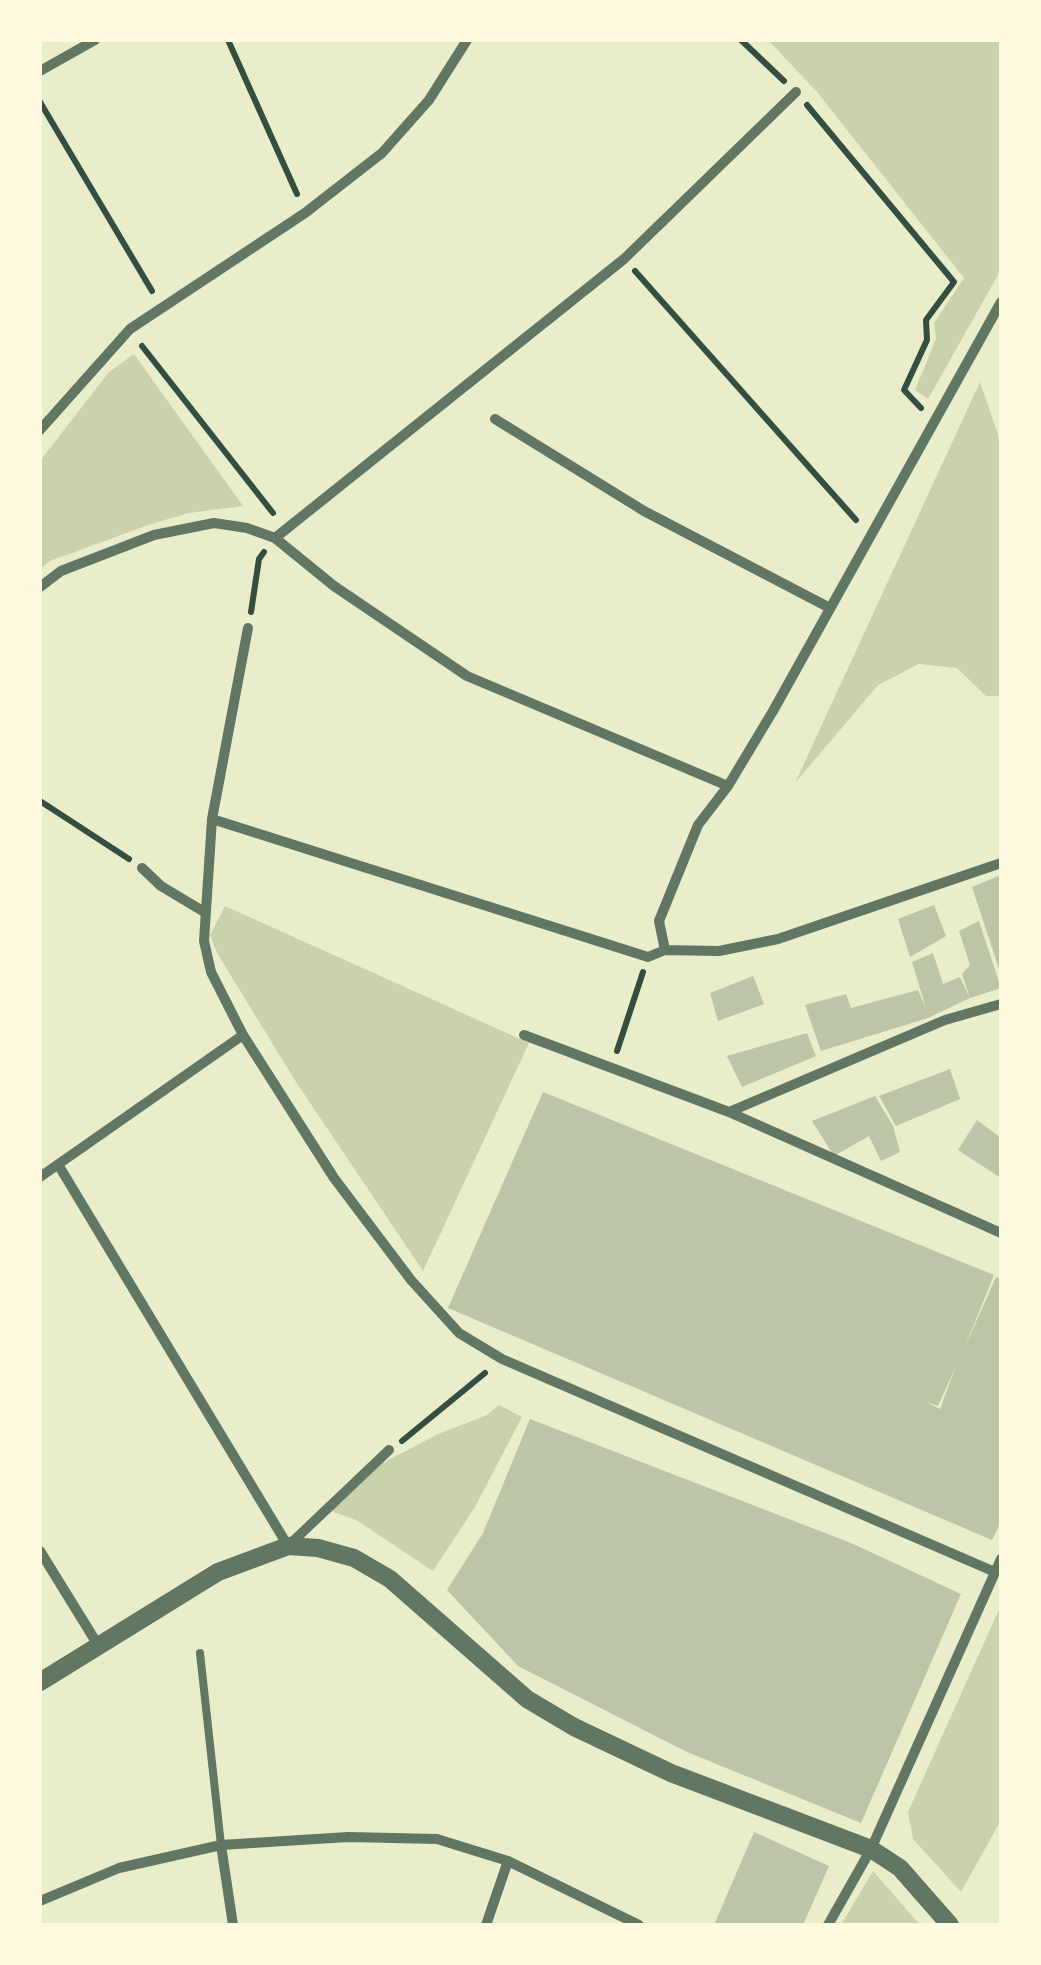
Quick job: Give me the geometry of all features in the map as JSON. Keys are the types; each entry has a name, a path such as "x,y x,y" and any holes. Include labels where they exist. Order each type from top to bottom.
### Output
{"street":[{"path":"40,70 96,40"},
{"path":"40,430 130,329 305,213 382,153 429,100 467,40"},
{"path":"275,538 624,259 796,92"},
{"path":"665,950 659,920 698,825 728,786 1001,302"},
{"path":"496,419 644,510 830,608"},
{"path":"40,586 61,571 110,550 173,531 214,523 275,538 350,598 468,676 728,786"},
{"path":"248,628 212,818 204,941 211,972 242,1035 334,1178 410,1280 459,1334 502,1359 995,1572"},
{"path":"212,818 648,957 665,950 719,951 778,938 1001,864"},
{"path":"142,868 161,886 206,913"},
{"path":"729,1112 945,1020 1001,1004"},
{"path":"40,1177 242,1035"},
{"path":"524,1035 729,1112 1001,1233"},
{"path":"59,1166 288,1546 354,1558 390,1579 528,1698 574,1727 671,1773 870,1849 900,1868 950,1925"},
{"path":"40,1682 218,1572 288,1546 389,1450"},
{"path":"40,1551 98,1645"},
{"path":"828,1925 870,1849 1001,1559"},
{"path":"40,1901 118,1868 222,1845 348,1836 437,1839 508,1861 639,1925"},
{"path":"222,1845 234,1925"},
{"path":"486,1925 508,1861"}],"lane":[{"path":"200,1653 222,1845"}],"path":[{"path":"228,40 305,213"},
{"path":"741,40 796,92 954,282 926,320 927,340 904,390 935,424"},
{"path":"40,102 161,305"},
{"path":"624,259 868,534"},
{"path":"130,329 286,529"},
{"path":"248,628 259,559 275,538"},
{"path":"40,801 142,868"},
{"path":"610,1070 648,957"},
{"path":"389,1450 431,1422 502,1359"}],"green space":[{"path":"768,40 1001,40 998,275 928,399 915,390 936,339 934,323 964,278 817,92"},
{"path":"134,354 243,506 189,513 151,524 50,561 40,569 40,461 109,372"},
{"path":"980,382 1001,443 1001,696 986,696 957,668 919,664 878,685 795,783"},
{"path":"225,906 529,1043 423,1271 296,1082 217,953 210,935"},
{"path":"499,1405 522,1417 475,1507 433,1571 358,1521 326,1509 360,1475 438,1434 487,1415"},
{"path":"1001,1605 1001,1820 961,1892 913,1839 908,1812"},
{"path":"873,1871 920,1925 841,1925"}],"building":[{"path":"1001,875 1001,972 1000,972 972,887"},
{"path":"934,905 946,936 910,957 898,919"},
{"path":"979,921 1001,988 970,998 962,974 970,965 959,931"},
{"path":"933,953 943,984 960,977 970,998 928,1018 821,1051 805,1005 846,994 851,1008 918,990 926,1008 912,962"},
{"path":"753,976 764,1004 718,1021 710,993"},
{"path":"807,1033 816,1056 742,1087 727,1056"},
{"path":"950,1069 960,1099 896,1126 879,1096"},
{"path":"543,1092 994,1275 964,1349 996,1277 1001,1279 1001,1522 992,1540 448,1308","holes":["956,1366 940,1409 926,1402 938,1406"]},
{"path":"875,1096 893,1126 900,1152 881,1161 869,1136 834,1156 812,1121"},
{"path":"977,1120 1001,1138 1001,1178 958,1150"},
{"path":"530,1419 851,1543 961,1594 861,1823 687,1752 518,1666 447,1590 483,1533"},
{"path":"754,1832 829,1866 803,1925 714,1925"}]}
